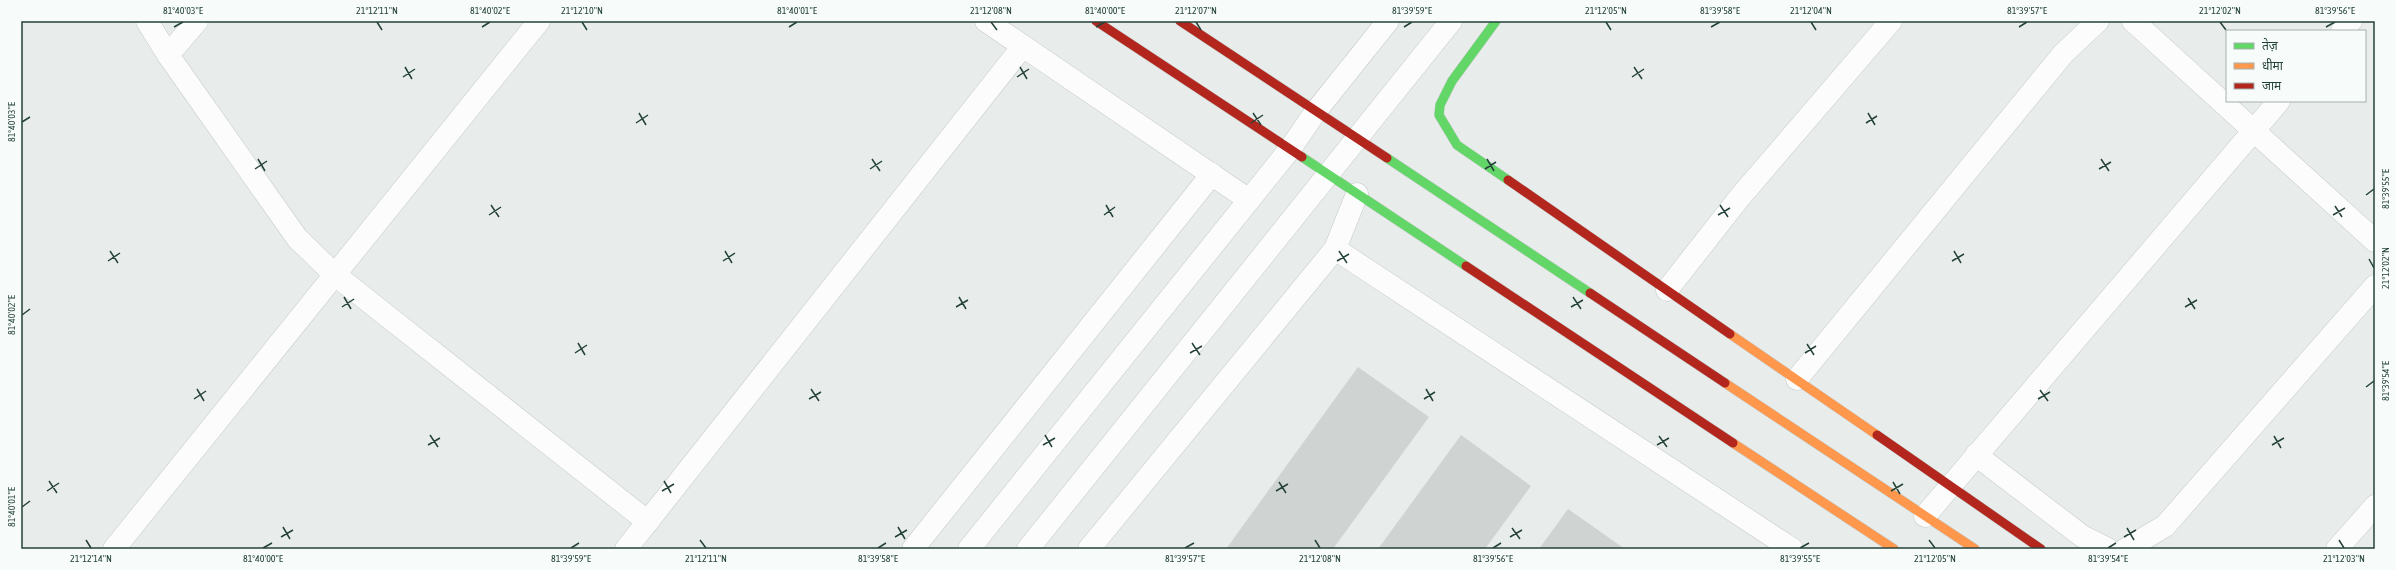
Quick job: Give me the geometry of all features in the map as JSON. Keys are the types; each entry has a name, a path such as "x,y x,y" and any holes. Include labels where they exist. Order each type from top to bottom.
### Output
{"street":[{"path":"147,21 168,55 297,238 334,274 648,522"},
{"path":"168,55 197,21"},
{"path":"114,549 539,21"},
{"path":"986,21 1249,200"},
{"path":"1096,21 1894,549"},
{"path":"1180,21 1975,549"},
{"path":"969,549 1290,149 1316,111 1388,21"},
{"path":"1028,549 1452,21"},
{"path":"1496,21 1456,74 1439,104 1440,117 1457,145 2041,549"},
{"path":"1667,290 1740,197 1891,21"},
{"path":"1797,379 2063,54 2098,21"},
{"path":"2133,21 2375,241"},
{"path":"2343,30 2351,21"},
{"path":"626,549 1023,46"},
{"path":"1925,516 2252,130 2278,102"},
{"path":"913,549 1212,174"},
{"path":"1089,549 1335,249 1357,194"},
{"path":"1335,249 1768,541 1792,549"},
{"path":"2126,549 2165,526 2375,286"},
{"path":"1976,455 2082,536 2108,549"},
{"path":"2337,549 2375,506"}],"building":[{"path":"1358,367 1429,417 1333,549 1226,549"},
{"path":"1461,435 1531,486 1485,549 1378,549"},
{"path":"1568,509 1625,549 1539,549"}],"traffic: fast":[{"path":"1496,21 1452,81 1440,105 1439,115 1457,145 1508,180"},
{"path":"1302,157 1466,266"},
{"path":"1387,158 1590,293"}],"traffic: slow":[{"path":"1730,334 1877,435"},
{"path":"1725,383 1975,549"},
{"path":"1733,443 1894,549"}],"traffic: jam":[{"path":"1096,21 1302,157"},
{"path":"1180,21 1387,158"},
{"path":"1508,180 1730,334"},
{"path":"1466,266 1733,443"},
{"path":"1590,293 1725,383"},
{"path":"1877,435 2041,549"}]}
